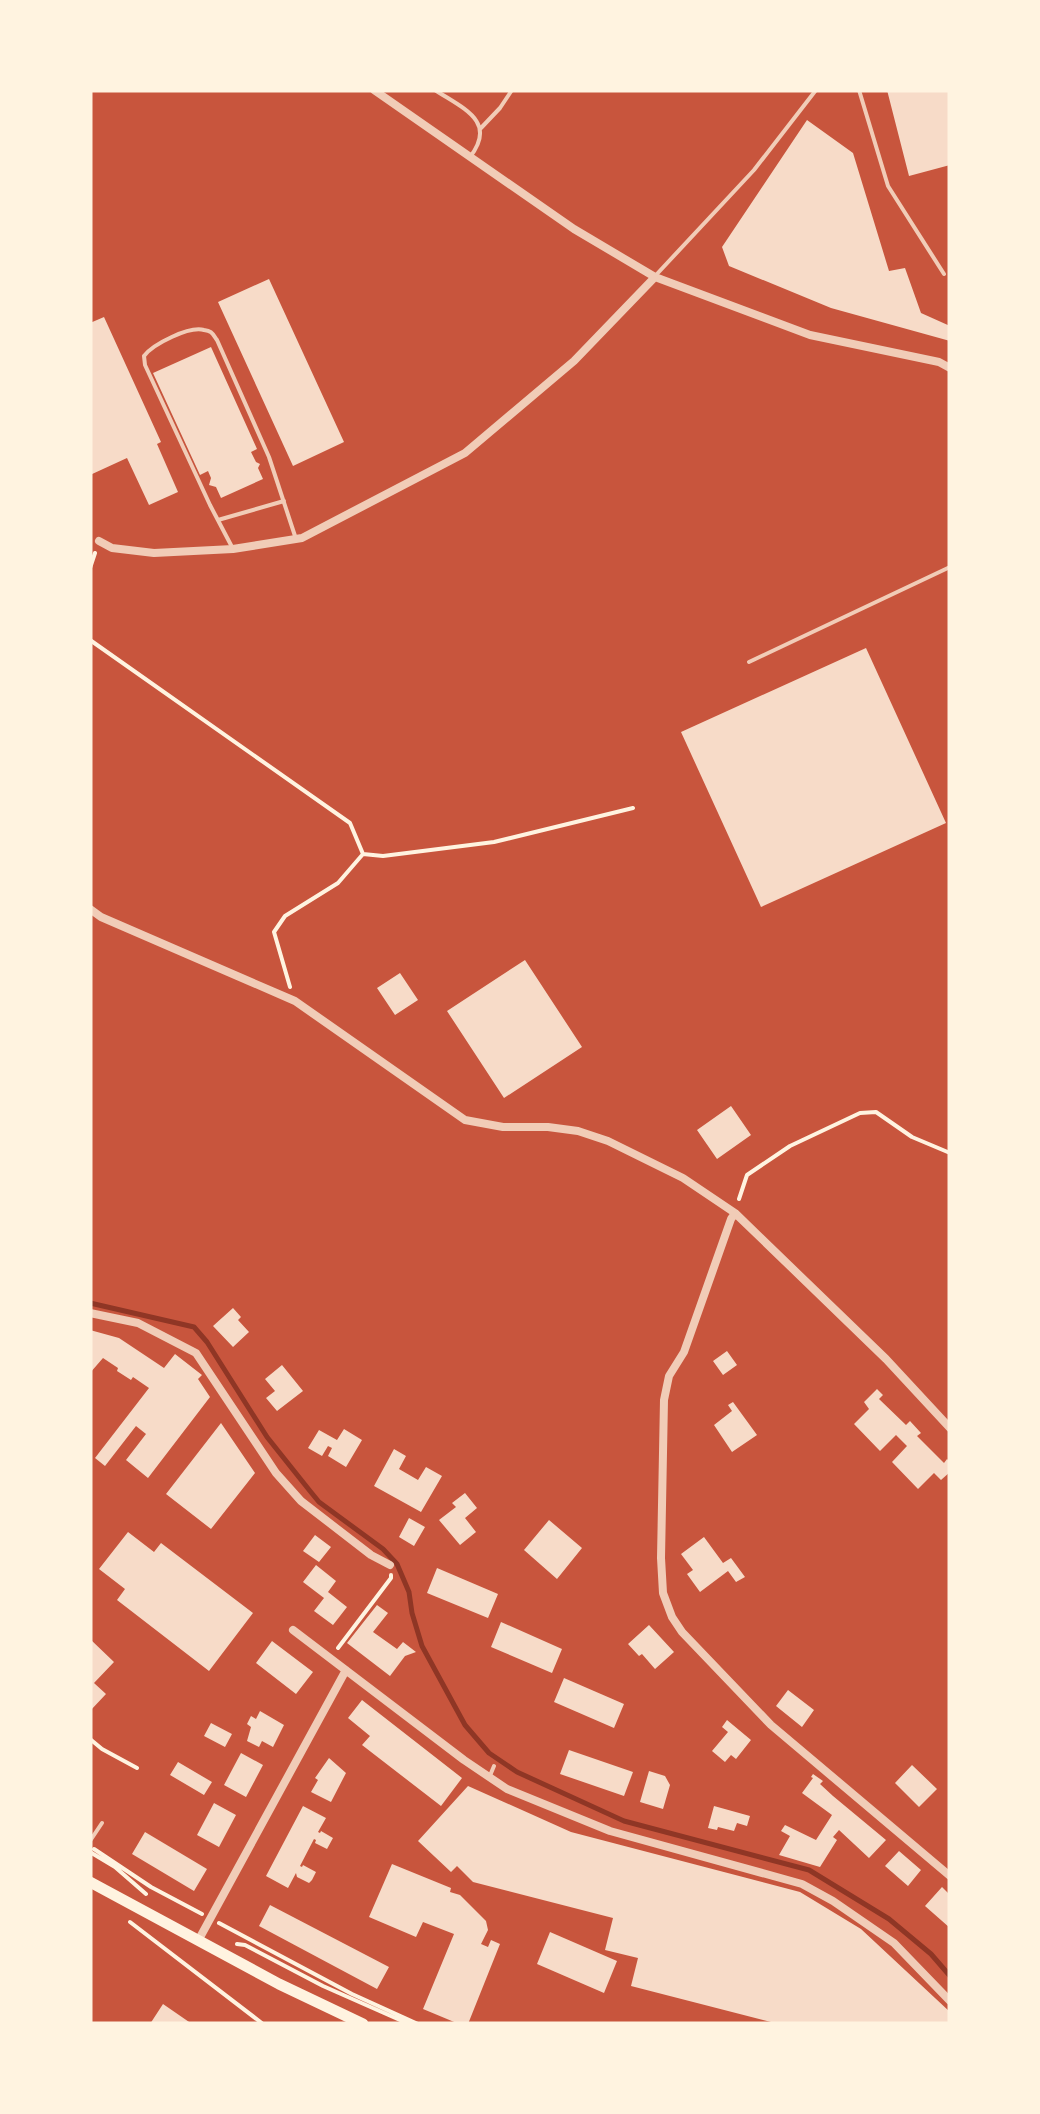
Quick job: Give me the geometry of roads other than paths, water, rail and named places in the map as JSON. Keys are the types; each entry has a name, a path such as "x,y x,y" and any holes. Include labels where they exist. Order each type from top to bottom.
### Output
{"main road":[{"path":"90,1882 279,1984 363,2024"}],"street":[{"path":"374,90 574,229 655,277 810,335 939,362 950,368"},
{"path":"99,541 112,548 154,554 232,548 296,538 318,529 465,453 574,360 655,277"},
{"path":"90,909 295,1001 465,1120 503,1127 578,1130 683,1178 735,1212 886,1359 950,1428"},
{"path":"735,1212 684,1352 669,1376 664,1400 661,1558 667,1607 682,1632 771,1725 950,1876"},
{"path":"90,1312 138,1323 196,1353 276,1473 301,1501 390,1566"},
{"path":"293,1630 507,1789 610,1831 802,1884 894,1943 950,2001"},
{"path":"198,1941 346,1670"}],"lane":[{"path":"434,90 471,114 481,128 481,139 470,157"},
{"path":"481,128 512,90"},
{"path":"655,277 754,170 816,90"},
{"path":"859,90 888,186 944,274"},
{"path":"232,548 145,365 148,350 197,329 206,330 217,340 258,428 296,538"},
{"path":"218,520 284,501"},
{"path":"749,662 950,567"},
{"path":"490,1778 494,1766"},
{"path":"90,1847 102,1823"}],"waterway":[{"path":"90,1303 194,1327 267,1437 319,1502 383,1549 397,1564 409,1592 422,1646 465,1725 489,1753 517,1772 624,1821 809,1870 889,1919 931,1954 950,1976"}]}
